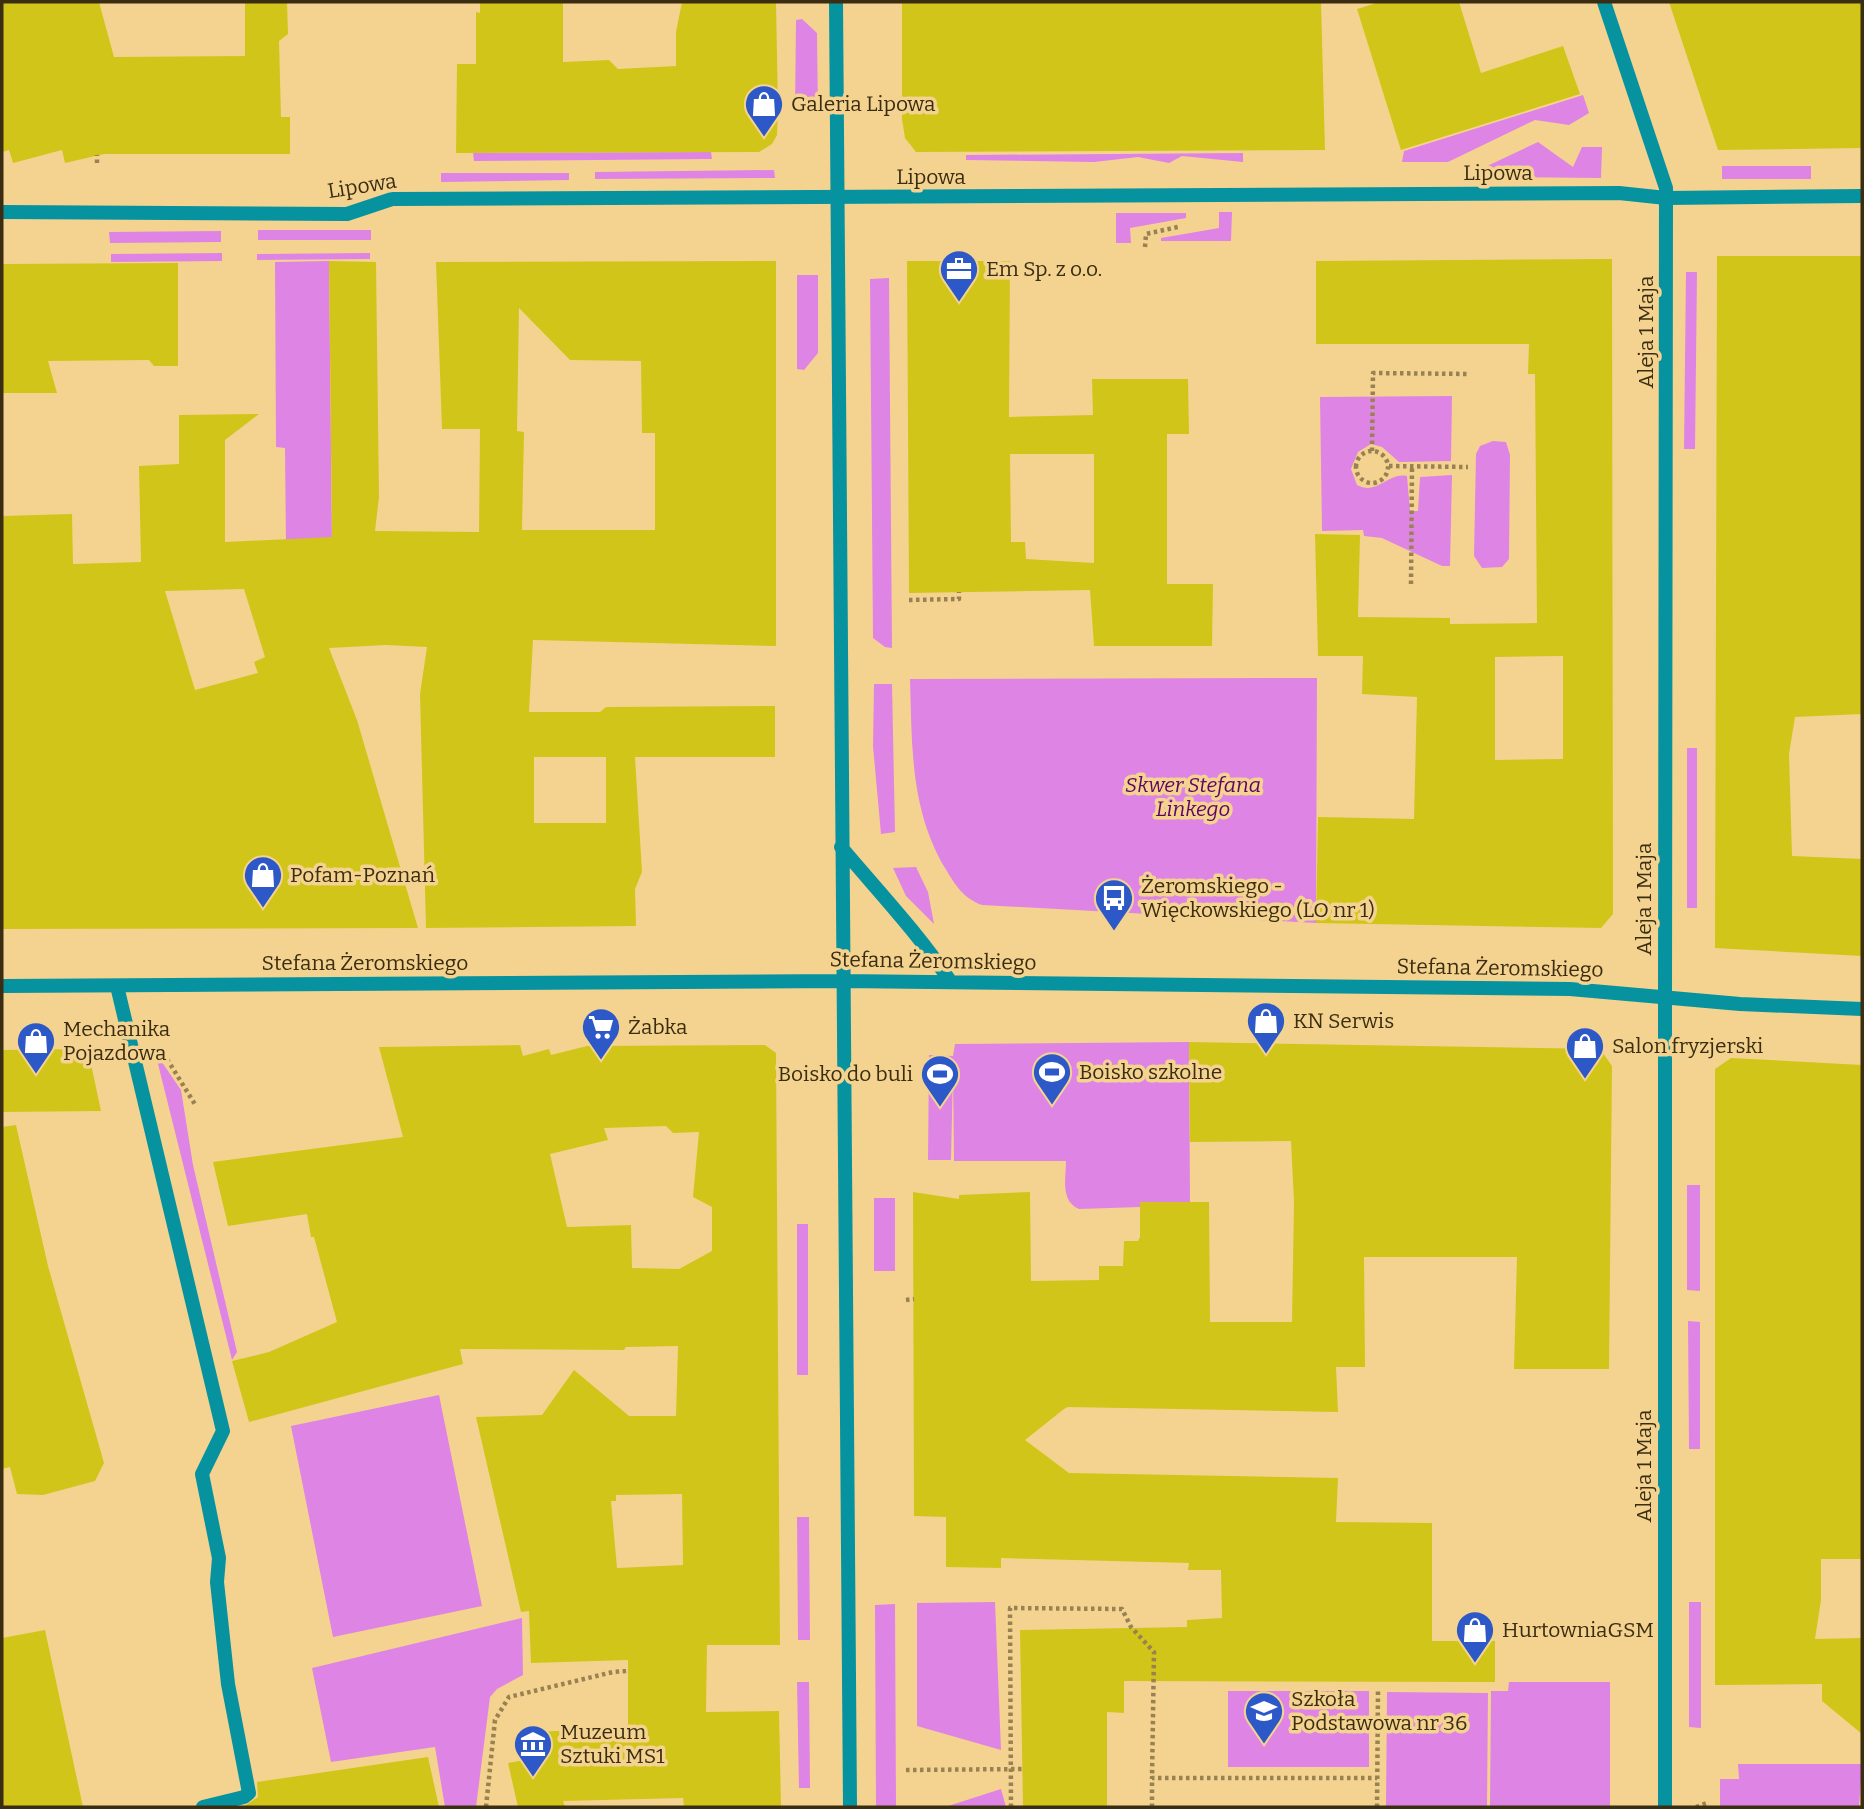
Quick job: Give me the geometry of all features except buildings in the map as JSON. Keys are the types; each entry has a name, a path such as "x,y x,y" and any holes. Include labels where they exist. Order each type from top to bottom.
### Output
{"street":[{"path":"836,2 850,1807"},
{"name":"Aleja 1 Maja","path":"1604,2 1664,176 1666,198 1665,1807"},
{"name":"Lipowa","path":"2,212 347,214 392,199 1619,193 1666,198 1862,196"},
{"path":"841,847 898,917 922,940 950,981"},
{"name":"Stefana Żeromskiego","path":"2,986 950,981 1570,989 1862,1009"},
{"path":"117,985 223,1430 202,1474 219,1558 217,1582 228,1684 249,1793 244,1797 203,1807"}],"path":[{"path":"97,155 97,163"},
{"path":"1372,451 1373,373 1468,374"},
{"path":"1372,451 1384,456 1389,466 1382,481 1372,484 1362,481 1356,472 1357,461 1364,453 1372,451"},
{"path":"1389,466 1468,467"},
{"path":"1411,584 1412,467"},
{"path":"909,600 959,599 959,592"},
{"path":"163,1052 196,1106"},
{"path":"906,1300 914,1299"},
{"path":"1011,1807 1010,1608 1122,1609 1132,1627 1154,1653 1152,1807"},
{"path":"486,1807 495,1720 509,1697 613,1672 628,1671"},
{"path":"1377,1807 1378,1691"},
{"path":"906,1770 1023,1769"},
{"path":"1152,1778 1377,1777"},
{"path":"1696,1807 1696,1804 1707,1803"}],"green space":[{"path":"802,19 817,33 818,112 795,112 796,20"},
{"path":"1583,95 1589,113 1569,125 1535,120 1448,162 1402,162 1404,151"},
{"path":"1538,142 1573,167 1582,147 1602,147 1601,178 1485,177 1485,167"},
{"path":"711,152 712,159 474,161 473,153"},
{"path":"1243,153 1243,162 1182,156 1169,163 1138,157 1094,162 966,160 966,155"},
{"path":"1722,166 1811,166 1811,179 1722,179"},
{"path":"774,170 775,178 595,179 595,172"},
{"path":"441,173 569,173 569,180 441,182"},
{"path":"1219,212 1232,212 1231,241 1161,241 1161,238 1219,228"},
{"path":"1116,213 1186,213 1186,218 1130,228 1131,243 1116,243"},
{"path":"258,230 371,230 371,240 258,240"},
{"path":"221,231 221,242 110,243 109,232"},
{"path":"222,253 222,261 111,262 111,254"},
{"path":"370,253 370,259 257,260 257,254"},
{"path":"329,261 332,548 286,546 285,448 276,447 275,262"},
{"path":"1686,272 1697,272 1695,449 1684,449"},
{"path":"797,275 818,275 818,353 804,370 797,369"},
{"path":"889,278 892,648 885,647 873,638 870,279"},
{"path":"1452,396 1451,461 1399,462 1382,447 1371,444 1358,452 1351,469 1357,485 1364,488 1377,486 1394,477 1407,476 1410,511 1418,511 1420,477 1452,475 1450,566 1442,566 1382,538 1364,536 1363,530 1322,531 1320,397"},
{"path":"1493,441 1506,442 1510,455 1509,559 1502,567 1482,568 1474,556 1476,454 1480,446"},
{"name":"Skwer Stefana Linkego","path":"1317,678 1316,923 982,905 970,899 957,886 934,846 925,823 915,776 910,679"},
{"path":"874,684 892,684 895,832 881,834 873,746"},
{"path":"1687,748 1697,748 1697,908 1687,908"},
{"path":"916,867 928,892 934,924 906,896 893,868"},
{"name":"Boisko szkolne","path":"1189,1042 1190,1202 1140,1202 1140,1207 1079,1209 1069,1201 1067,1195 1066,1161 954,1161 953,1070 951,1160 928,1160 929,1055 953,1056 955,1044"},
{"path":"155,1052 181,1090 193,1165 237,1352 232,1360"},
{"path":"1687,1185 1700,1185 1700,1291 1687,1290"},
{"path":"874,1198 895,1198 895,1271 874,1271"},
{"path":"797,1224 808,1224 808,1375 797,1375"},
{"path":"1688,1321 1700,1322 1700,1449 1689,1449"},
{"path":"439,1395 482,1606 333,1637 291,1426"},
{"path":"797,1517 809,1517 810,1640 798,1640"},
{"path":"995,1602 1001,1750 917,1726 917,1603"},
{"path":"1689,1602 1701,1602 1701,1728 1689,1727"},
{"path":"895,1604 896,1807 876,1807 875,1605"},
{"path":"522,1618 523,1675 497,1689 490,1697 476,1807 445,1807 435,1747 331,1762 312,1668"},
{"path":"797,1682 809,1682 810,1788 799,1788"},
{"path":"1509,1682 1610,1682 1610,1807 1490,1807 1491,1691 1508,1691"},
{"path":"1228,1691 1369,1691 1369,1767 1228,1767"},
{"path":"1387,1692 1488,1693 1487,1807 1386,1807"},
{"path":"1738,1764 1862,1764 1859,1807 1720,1807 1720,1779 1739,1779"},
{"path":"1001,1789 1006,1807 945,1807"}],"place":[{"name":"Galeria Lipowa","path":"764,138"},
{"name":"Em Sp. z o.o.","path":"959,303"},
{"name":"Pofam-Poznań","path":"263,909"},
{"name":"Żeromskiego - Więckowskiego (LO nr 1)","path":"1114,932"},
{"name":"KN Serwis","path":"1266,1055"},
{"name":"Żabka","path":"601,1061"},
{"name":"Mechanika Pojazdowa","path":"36,1075"},
{"name":"Salon fryzjerski","path":"1585,1080"},
{"name":"Boisko szkolne","path":"1052,1106"},
{"name":"Boisko do buli","path":"940,1108"},
{"name":"HurtowniaGSM","path":"1475,1664"},
{"name":"Szkoła Podstawowa nr 36","path":"1264,1745"},
{"name":"Muzeum Sztuki MS1","path":"533,1778"}]}
